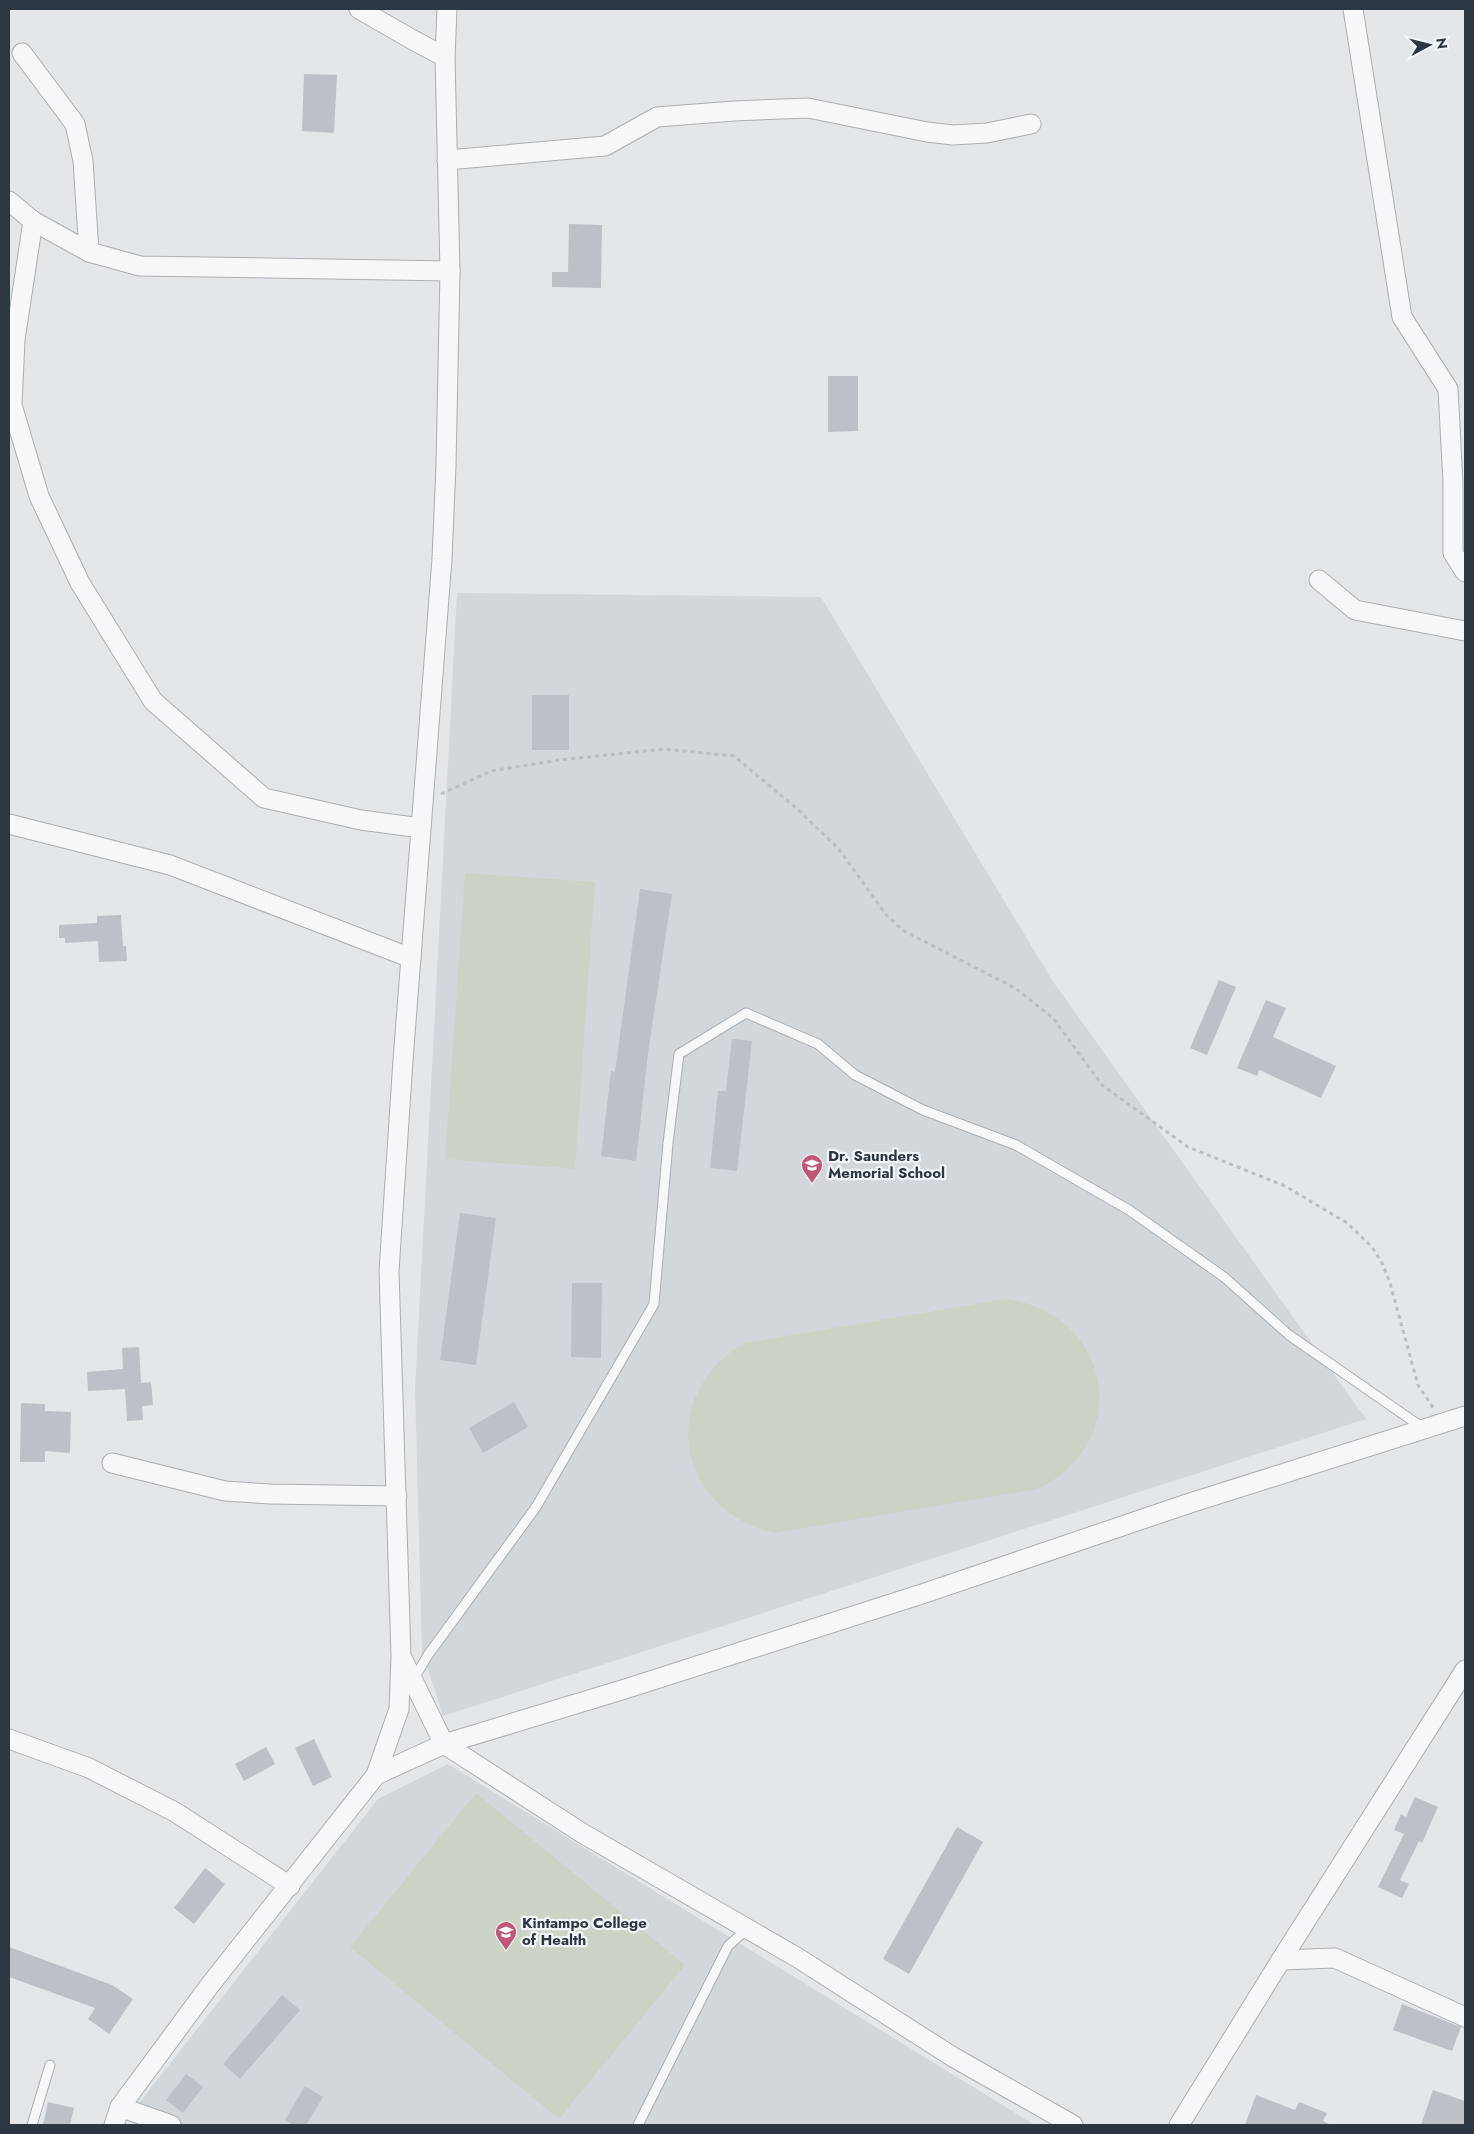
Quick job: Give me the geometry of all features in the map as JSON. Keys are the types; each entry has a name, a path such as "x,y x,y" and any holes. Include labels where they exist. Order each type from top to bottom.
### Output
{"street":[{"path":"359,9 445,57"},
{"path":"114,2125 120,2107 210,1985 376,1775 399,1708 401,1656 389,1271 442,559 450,271 445,57 447,9"},
{"path":"1353,9 1402,317 1448,389 1453,483 1453,553 1465,572"},
{"path":"22,53 75,124 83,161 89,252"},
{"path":"447,160 605,146 657,117 734,111 808,108 927,132 953,135 987,133 1031,124"},
{"path":"9,201 33,221 89,252 140,266 450,271"},
{"path":"33,221 15,340 12,405 39,496 80,583 153,700 264,798 361,820 421,828"},
{"path":"1319,580 1355,610 1465,632"},
{"path":"9,824 170,865 412,958"},
{"path":"376,1775 444,1744 616,1692 897,1602 1186,1504 1465,1416"},
{"path":"112,1463 225,1491 270,1494 397,1496"},
{"path":"401,1656 444,1744 582,1834 798,1958 953,2057 1073,2125"},
{"path":"1179,2125 1465,1670"},
{"path":"9,1740 89,1768 175,1812 290,1886"},
{"path":"1281,1960 1335,1958 1465,2017"},
{"path":"120,2107 171,2125"}],"lane":[{"path":"413,1681 428,1655 536,1507 654,1304 668,1142 679,1054 746,1013 818,1044 855,1075 922,1110 1016,1145 1130,1210 1224,1277 1289,1336 1424,1428"},
{"path":"638,2125 728,1946 747,1929"},
{"path":"32,2125 50,2065"}],"path":[{"path":"423,802 491,771 559,760 664,749 734,756 795,807 838,848 887,916 904,931 1015,988 1053,1018 1102,1086 1188,1147 1285,1186 1347,1223 1372,1247 1382,1263 1390,1283 1418,1385 1443,1422"}],"shaded area":[{"name":"Dr. Saunders Memorial School","path":"457,593 821,597 1052,980 1366,1419 443,1716 422,1651 415,1389"},
{"path":"465,873 595,882 575,1169 445,1159"},
{"path":"1006,1299 1042,1310 1070,1328 1088,1353 1098,1382 1098,1412 1089,1442 1069,1468 1038,1489 775,1533 742,1521 716,1501 698,1477 689,1450 689,1421 698,1392 716,1365 744,1343"},
{"name":"Kintampo College of Health","path":"448,1764 1035,2125 133,2125 139,2103 378,1799"},
{"path":"476,1793 685,1965 559,2119 350,1947"}],"building":[{"path":"304,74 337,75 334,133 302,131"},
{"path":"569,224 602,225 601,288 552,287 552,272 568,272"},
{"path":"828,376 858,376 858,431 828,432"},
{"path":"532,695 569,695 569,750 532,750"},
{"path":"640,889 672,894 648,1053 636,1161 601,1156 611,1071 615,1072"},
{"path":"121,915 123,946 126,946 127,961 99,962 98,941 65,943 65,938 59,938 59,925 97,923 97,916"},
{"path":"1219,980 1236,987 1207,1055 1190,1048"},
{"path":"1266,1000 1286,1008 1273,1037 1336,1066 1321,1098 1259,1070 1257,1076 1237,1068"},
{"path":"732,1039 752,1041 737,1171 710,1168 718,1091 726,1091"},
{"path":"460,1213 496,1218 476,1365 440,1360"},
{"path":"572,1283 602,1283 601,1358 571,1357"},
{"path":"139,1347 141,1383 151,1382 153,1405 142,1406 143,1420 127,1421 125,1389 88,1391 87,1372 123,1369 122,1348"},
{"path":"514,1402 528,1427 483,1453 469,1428"},
{"path":"21,1403 45,1404 45,1411 71,1412 70,1453 45,1451 45,1462 20,1462"},
{"path":"314,1739 332,1777 313,1786 295,1748"},
{"path":"266,1747 275,1764 244,1781 235,1764"},
{"path":"1415,1797 1438,1807 1422,1843 1419,1841 1400,1880 1409,1884 1402,1898 1378,1887 1404,1834 1394,1830 1401,1814 1406,1817"},
{"path":"957,1827 983,1842 909,1974 883,1959"},
{"path":"205,1868 225,1884 194,1924 174,1908"},
{"path":"9,1947 112,1985 133,1999 109,2034 88,2019 95,2008 9,1977"},
{"path":"282,1995 300,2010 240,2079 223,2064"},
{"path":"1402,2004 1461,2027 1452,2051 1393,2030"},
{"path":"186,2074 203,2087 183,2113 166,2100"},
{"path":"305,2086 323,2097 306,2125 293,2125 285,2120"},
{"path":"1433,2090 1465,2101 1465,2125 1421,2125"},
{"path":"1256,2095 1295,2110 1299,2102 1327,2113 1323,2121 1331,2125 1245,2125"},
{"path":"48,2102 74,2108 70,2125 43,2125"}],"place":[{"name":"Dr. Saunders Memorial School","path":"812,1184"},
{"name":"Kintampo College of Health","path":"506,1951"}]}
